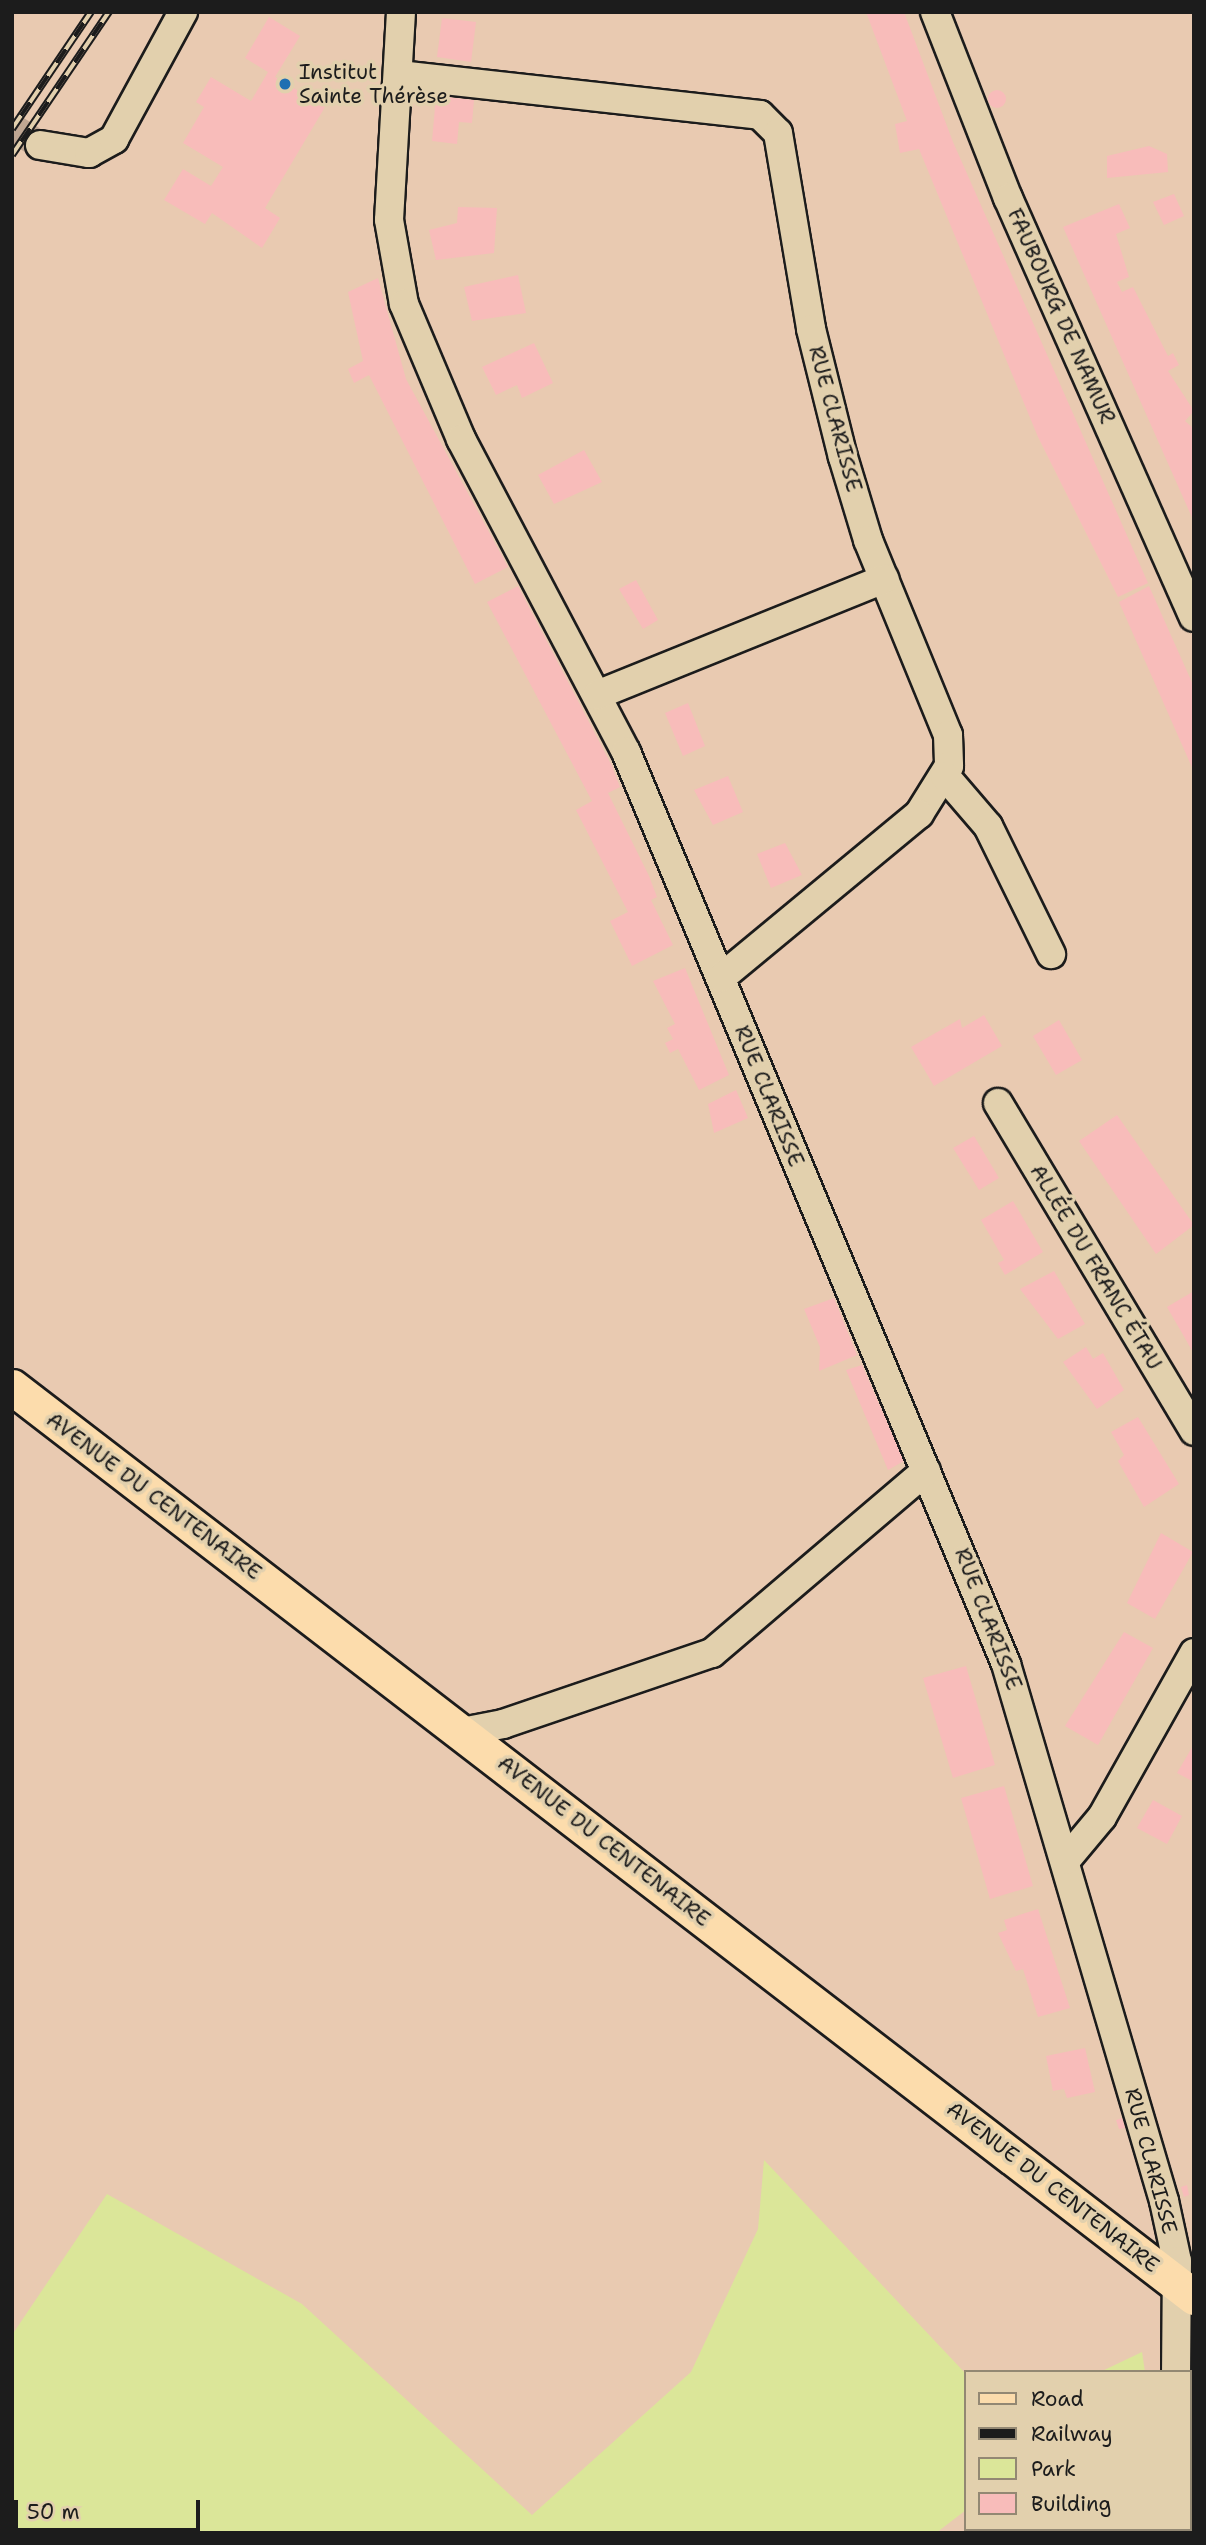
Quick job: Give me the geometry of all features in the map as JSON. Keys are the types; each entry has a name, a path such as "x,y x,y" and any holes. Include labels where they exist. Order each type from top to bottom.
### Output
{"main road":[{"name":"AVENUE DU CENTENAIRE","path":"12,1387 1186,2291"}],"street":[{"path":"40,145 89,153 114,139 183,12"},
{"name":"RUE CLARISSE","path":"401,12 389,220 404,304 461,439 597,695 721,978 1006,1664 1150,2149 1186,2291 1176,2370"},
{"name":"FAUBOURG DE NAMUR","path":"934,12 1008,198 1194,617"},
{"name":"RUE CLARISSE","path":"399,75 703,107 770,122 784,150 811,329 843,457 884,579 948,735 945,776"},
{"path":"597,695 884,579"},
{"path":"721,978 919,814 945,776 988,826 1051,954"},
{"name":"ALLÉE DU FRANC ÉTAU","path":"998,1103 1194,1431"},
{"path":"462,1732 496,1727 712,1653 926,1471"},
{"path":"1066,1860 1102,1816 1194,1653"}],"green space":[{"path":"764,2160 964,2372 964,2512 936,2533 12,2533 12,2335 107,2194 302,2304 532,2515 691,2372 758,2229"},
{"path":"1142,2352 1145,2370 1104,2370"}],"building":[{"path":"866,12 904,12 953,142 1148,583 1118,597 1038,437 919,149 900,153 895,124 907,121"},
{"path":"269,17 300,36 275,77 325,107 265,208 280,218 262,248 212,213 205,224 164,200 183,169 211,186 223,167 183,143 204,107 196,102 211,77 251,101 268,72 245,58"},
{"path":"442,18 476,22 471,62 437,57"},
{"path":"997,90 1003,93 1006,99 1003,105 997,108 991,105 988,99 991,93"},
{"path":"436,96 474,100 472,123 459,122 457,144 432,141"},
{"path":"1149,146 1167,154 1168,172 1107,178 1107,156"},
{"path":"1174,194 1184,216 1164,225 1153,202"},
{"path":"1119,204 1130,228 1116,234 1129,277 1117,282 1122,292 1133,287 1168,356 1173,353 1179,365 1168,371 1194,411 1185,421 1194,429 1194,522 1063,227"},
{"path":"458,207 497,208 494,253 436,260 429,230 457,223"},
{"path":"518,275 526,313 472,321 464,287"},
{"path":"378,278 406,379 508,567 475,584 369,375 354,383 348,369 363,361 348,292"},
{"path":"534,343 553,383 522,398 517,385 496,395 482,367"},
{"path":"584,450 602,482 554,504 538,475"},
{"path":"636,580 658,620 643,629 619,589"},
{"path":"518,586 612,766 620,787 608,793 649,876 657,897 651,900 673,945 632,966 610,921 628,912 576,810 592,801 487,602"},
{"path":"1149,586 1194,687 1194,772 1119,602"},
{"path":"688,703 705,746 683,756 665,713"},
{"path":"728,776 743,812 713,825 694,790"},
{"path":"785,843 802,875 771,888 757,854"},
{"path":"685,968 729,1075 699,1090 678,1049 670,1053 665,1043 673,1039 667,1028 675,1024 653,981"},
{"path":"984,1015 1002,1046 934,1086 911,1047 960,1019 962,1028"},
{"path":"1059,1020 1082,1060 1056,1075 1033,1036"},
{"path":"736,1090 748,1118 714,1133 708,1104"},
{"path":"1117,1115 1194,1225 1156,1254 1079,1141"},
{"path":"974,1136 999,1178 979,1190 953,1148"},
{"path":"1013,1201 1043,1252 1005,1275 998,1263 1004,1260 981,1220"},
{"path":"1054,1271 1085,1324 1058,1339 1020,1289"},
{"path":"1194,1291 1194,1354 1167,1307"},
{"path":"834,1298 857,1355 819,1371 820,1347 804,1309"},
{"path":"1086,1347 1093,1359 1103,1353 1124,1390 1097,1409 1063,1362"},
{"path":"862,1365 904,1461 888,1470 846,1370"},
{"path":"1138,1417 1179,1484 1144,1507 1118,1461 1124,1455 1111,1432"},
{"path":"1161,1533 1193,1552 1155,1619 1127,1603"},
{"path":"1124,1632 1153,1648 1098,1745 1065,1726"},
{"path":"966,1666 995,1765 953,1778 923,1678"},
{"path":"1194,1744 1194,1782 1177,1773"},
{"path":"1004,1786 1033,1886 990,1899 961,1798"},
{"path":"1153,1800 1182,1816 1167,1844 1137,1828"},
{"path":"1038,1909 1070,2008 1038,2017 1023,1969 1016,1971 998,1933 1007,1930 1004,1920"},
{"path":"1085,2048 1095,2092 1067,2098 1064,2089 1053,2091 1046,2056"},
{"path":"1122,2118 1125,2128 1119,2129 1116,2120"},
{"path":"1187,2185 1189,2195 1184,2197 1181,2187"}],"tunnel":[{"path":"12,127 40,145"}],"railway":[{"path":"12,129 91,12"},
{"path":"12,155 109,12"}],"place":[{"name":"Institut Sainte Thérèse","path":"285,84"}]}
